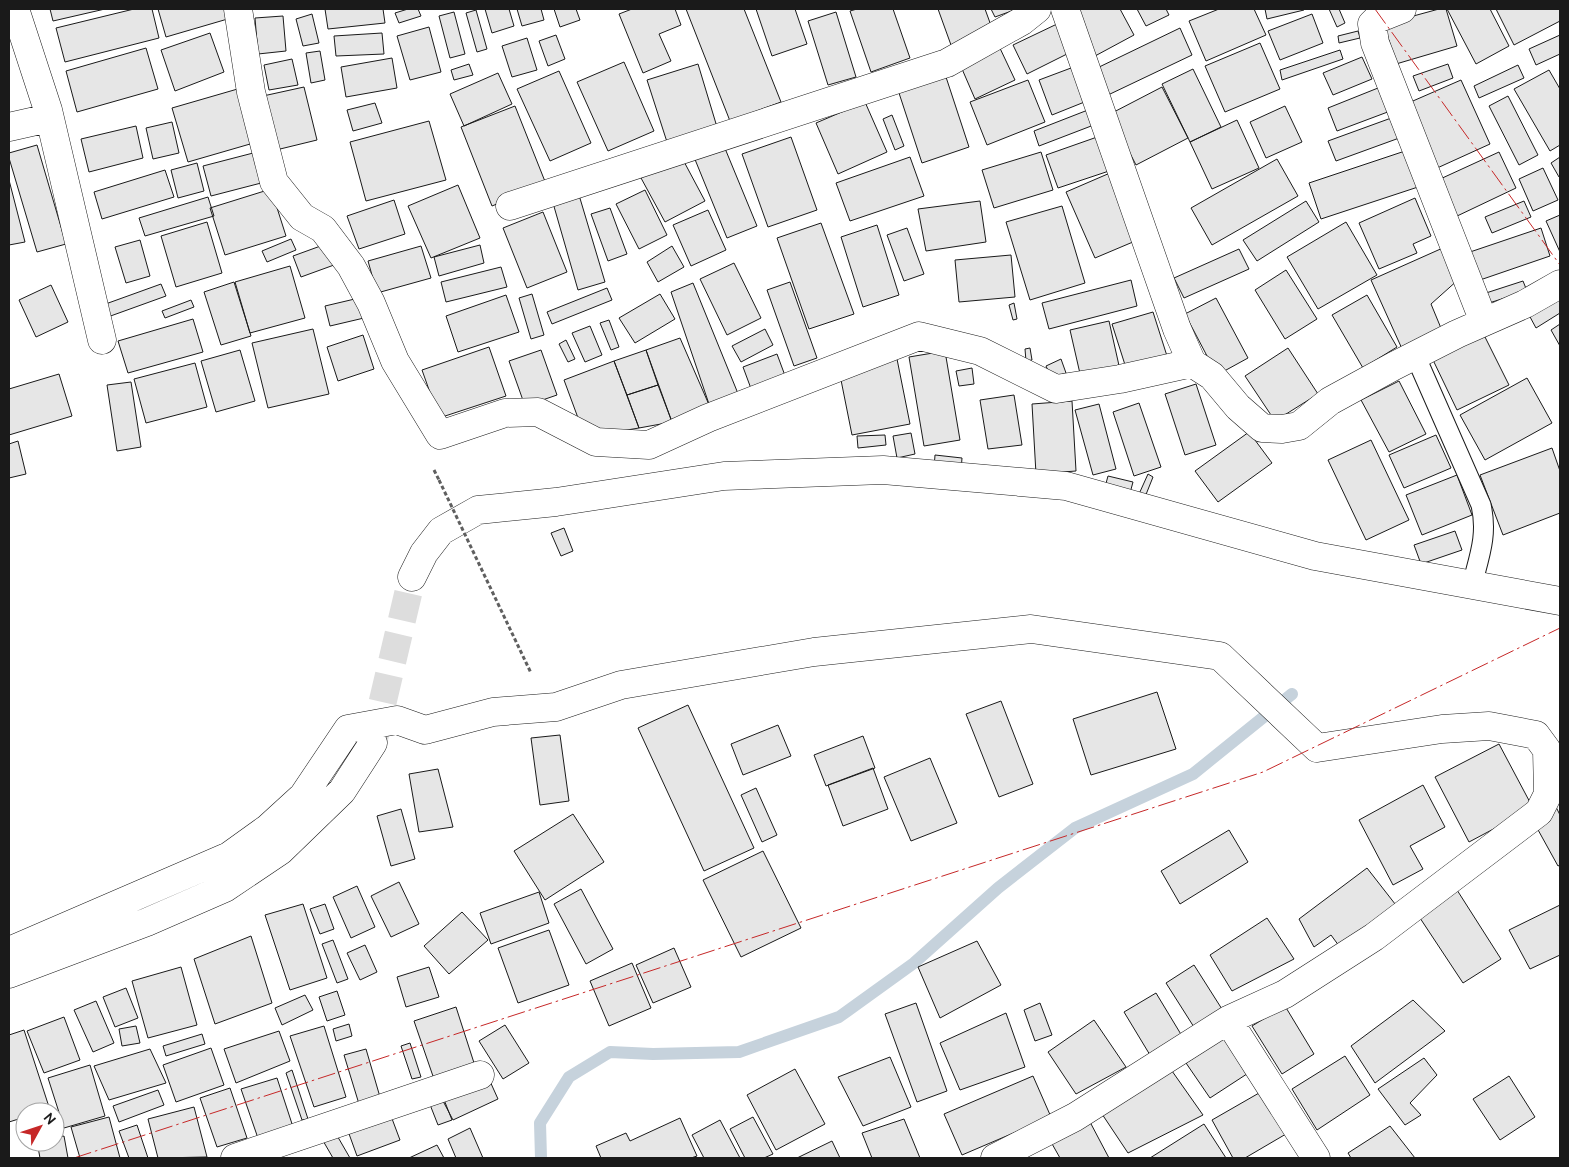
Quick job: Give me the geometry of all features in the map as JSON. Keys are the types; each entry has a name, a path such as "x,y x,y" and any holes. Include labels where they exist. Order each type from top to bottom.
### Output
{"street":[{"path":"15,9 49,118 102,340"},
{"path":"238,9 251,92 274,182 302,217 323,229 351,266 371,303 395,361 440,435 505,413 538,412 596,442 649,445 708,418 919,336 980,351 1056,389 1120,379 1192,362"},
{"path":"510,206 947,63 1022,21 1037,9"},
{"path":"1065,9 1177,329 1192,362 1212,376 1238,406 1262,428 1282,429 1299,426 1330,401 1415,355 1525,304 1560,284"},
{"path":"1402,9 1377,19 1372,24 1375,43 1484,322"},
{"path":"9,127 49,118"},
{"path":"412,577 424,552 441,531 478,510 556,502 724,476 884,470 1066,486 1315,556 1560,601"},
{"path":"9,951 229,856 268,828 303,796 348,729 397,720 426,730 493,712 556,707 621,685 814,652 1031,629 1220,656 1317,748 1442,729 1490,726 1536,735 1554,750 1548,794 1539,812 1374,937 1285,994 1228,1020 1075,1117 995,1158"},
{"path":"9,974 147,922 226,888 280,852 342,791 373,743"},
{"path":"1228,1020 1316,1158"},
{"path":"236,1158 480,1075"}],"lane":[{"path":"1415,355 1481,505 1485,520 1484,535 1472,585"}],"path":[{"path":"440,480 531,673"}],"building":[{"path":"50,9 105,9 53,21"},
{"path":"134,9 152,9 159,38 65,62 56,28"},
{"path":"158,9 229,9 231,18 166,37"},
{"path":"325,9 383,9 385,23 328,29"},
{"path":"408,9 418,9 421,16 399,23 395,13"},
{"path":"485,9 509,9 514,26 492,33"},
{"path":"517,9 541,9 544,20 522,26"},
{"path":"554,9 576,9 580,20 560,27"},
{"path":"632,9 675,9 681,25 659,34 671,61 643,73 619,14"},
{"path":"686,9 744,9 781,102 730,121"},
{"path":"756,9 795,9 807,44 772,56"},
{"path":"857,9 893,9 910,58 871,72 850,11"},
{"path":"938,9 985,9 993,31 951,45"},
{"path":"991,9 1017,9 995,17"},
{"path":"1070,9 1120,9 1134,35 1095,56"},
{"path":"1137,9 1166,9 1169,15 1146,26"},
{"path":"1219,9 1254,9 1266,35 1206,61 1189,21"},
{"path":"1265,9 1304,9 1304,10 1267,19"},
{"path":"1329,9 1339,9 1345,23 1337,27"},
{"path":"1439,9 1446,9 1457,46 1396,64 1384,24"},
{"path":"1447,9 1490,9 1509,46 1476,64"},
{"path":"1496,9 1560,9 1560,21 1514,45"},
{"path":"476,10 487,49 477,52 466,13"},
{"path":"454,12 465,54 450,58 439,16"},
{"path":"836,12 856,77 828,85 808,21"},
{"path":"312,14 319,43 303,46 296,19"},
{"path":"1312,14 1323,43 1280,60 1268,31"},
{"path":"283,16 286,51 258,54 255,18"},
{"path":"1057,24 1071,52 1027,74 1013,45"},
{"path":"429,27 441,72 410,80 397,36"},
{"path":"1180,28 1192,55 1108,95 1095,69"},
{"path":"1358,31 1360,38 1339,43 1338,36"},
{"path":"210,33 224,72 175,91 161,50"},
{"path":"382,33 384,54 336,56 334,36"},
{"path":"556,35 565,59 548,66 539,41"},
{"path":"1560,35 1560,54 1536,65 1529,49"},
{"path":"527,38 537,70 512,77 502,46"},
{"path":"1260,43 1280,89 1225,112 1205,66"},
{"path":"998,44 1015,80 975,99 959,62"},
{"path":"146,48 158,89 77,112 66,71"},
{"path":"1340,50 1343,59 1282,80 1280,70"},
{"path":"320,51 325,80 311,83 306,53"},
{"path":"1362,57 1372,79 1333,95 1323,73"},
{"path":"392,58 397,88 346,97 341,67"},
{"path":"292,59 298,85 269,90 264,65"},
{"path":"624,62 654,131 608,151 577,82"},
{"path":"469,64 473,75 454,80 451,70"},
{"path":"698,64 717,127 667,142 647,80"},
{"path":"1448,64 1453,78 1419,91 1413,76"},
{"path":"1079,65 1092,99 1052,115 1039,80"},
{"path":"1518,65 1524,78 1479,98 1474,86"},
{"path":"1193,69 1221,127 1190,142 1162,84"},
{"path":"1549,70 1560,89 1560,145 1550,151 1514,89"},
{"path":"559,71 591,143 550,161 517,89"},
{"path":"498,73 512,104 464,126 450,94"},
{"path":"945,74 969,147 922,163 898,90"},
{"path":"1028,80 1045,122 987,145 970,102"},
{"path":"1461,80 1490,144 1435,169 1406,104"},
{"path":"1383,86 1393,110 1337,131 1328,108"},
{"path":"304,87 317,140 276,150 263,96"},
{"path":"1162,87 1188,138 1136,165 1110,114"},
{"path":"241,88 257,142 188,162 172,108"},
{"path":"1508,96 1538,155 1519,165 1489,106"},
{"path":"865,102 887,152 838,174 816,123"},
{"path":"375,103 382,123 353,131 347,110"},
{"path":"515,106 546,184 492,206 461,127"},
{"path":"1285,106 1302,142 1266,158 1250,122"},
{"path":"1093,108 1099,123 1039,146 1034,131"},
{"path":"892,115 904,146 895,150 883,119"},
{"path":"1394,117 1402,137 1336,161 1328,141"},
{"path":"1237,120 1259,168 1212,189 1190,142"},
{"path":"429,121 446,180 366,201 350,142"},
{"path":"172,122 179,153 153,159 146,128"},
{"path":"136,126 143,158 89,172 81,139"},
{"path":"1100,136 1112,170 1058,188 1046,155"},
{"path":"791,137 817,210 768,227 742,154"},
{"path":"37,145 66,244 37,252 9,153"},
{"path":"724,146 757,226 727,238 694,157"},
{"path":"1405,151 1418,187 1321,219 1309,183"},
{"path":"257,152 265,182 211,196 203,166"},
{"path":"1041,152 1053,190 994,208 982,170"},
{"path":"1499,152 1516,188 1455,217 1438,180"},
{"path":"681,156 705,201 665,222 641,178"},
{"path":"910,157 924,196 850,221 836,183"},
{"path":"1560,157 1560,177 1559,177 1551,163"},
{"path":"1277,159 1298,196 1212,245 1191,208"},
{"path":"197,163 204,191 178,198 171,170"},
{"path":"1543,168 1558,200 1533,211 1519,179"},
{"path":"165,170 174,197 102,219 94,192"},
{"path":"1110,173 1140,239 1095,258 1066,192"},
{"path":"9,180 25,242 9,245"},
{"path":"458,185 480,238 431,258 408,206"},
{"path":"271,189 286,236 225,255 210,208"},
{"path":"645,190 667,235 639,249 616,204"},
{"path":"579,195 605,282 578,290 553,203"},
{"path":"208,197 214,216 145,236 139,218"},
{"path":"1415,198 1431,236 1413,244 1417,253 1379,269 1359,223"},
{"path":"394,200 405,234 359,249 347,216"},
{"path":"980,201 986,242 926,251 918,209"},
{"path":"1306,201 1319,222 1257,261 1243,240"},
{"path":"1524,201 1531,217 1492,233 1485,217"},
{"path":"1062,206 1085,283 1030,300 1006,222"},
{"path":"610,208 627,254 608,261 591,214"},
{"path":"708,210 726,250 691,266 673,225"},
{"path":"543,212 567,272 527,288 503,228"},
{"path":"1560,215 1560,252 1546,221"},
{"path":"207,222 222,273 176,287 161,236"},
{"path":"1346,222 1377,275 1318,309 1287,257"},
{"path":"821,223 854,314 809,329 777,238"},
{"path":"877,225 899,295 863,307 841,237"},
{"path":"907,228 924,274 904,281 887,235"},
{"path":"1541,228 1550,256 1480,280 1470,252"},
{"path":"291,239 296,250 267,262 262,251"},
{"path":"140,240 150,276 126,283 115,247"},
{"path":"326,244 334,265 301,277 293,256"},
{"path":"480,245 484,263 439,276 434,257"},
{"path":"421,246 431,278 377,293 368,261"},
{"path":"672,246 684,267 658,282 647,262"},
{"path":"1445,247 1459,279 1431,304 1443,333 1403,351 1371,280"},
{"path":"1239,249 1249,269 1184,298 1174,278"},
{"path":"1011,255 1015,297 959,302 955,260"},
{"path":"734,263 761,318 727,335 700,279"},
{"path":"290,266 305,318 250,333 235,282"},
{"path":"501,267 507,287 446,302 441,282"},
{"path":"1286,270 1317,319 1285,339 1255,290"},
{"path":"1131,280 1137,306 1049,329 1042,303"},
{"path":"1523,281 1527,291 1489,303 1486,293"},
{"path":"234,282 251,336 221,345 204,292"},
{"path":"790,282 817,358 794,366 767,290"},
{"path":"693,283 739,396 710,407 671,292"},
{"path":"161,284 166,296 105,318 100,306"},
{"path":"51,285 68,322 36,337 19,300"},
{"path":"607,288 612,300 552,324 547,312"},
{"path":"532,294 544,335 531,339 519,298"},
{"path":"660,294 675,319 635,343 619,318"},
{"path":"506,295 519,332 458,352 446,316"},
{"path":"1367,295 1397,347 1363,368 1332,315"},
{"path":"359,298 364,318 330,326 325,306"},
{"path":"1216,298 1248,358 1217,375 1185,314"},
{"path":"1558,298 1560,301 1560,313 1536,328 1529,315"},
{"path":"191,300 194,307 165,318 162,311"},
{"path":"1014,303 1017,319 1013,320 1009,305"},
{"path":"1153,312 1167,356 1126,368 1112,324"},
{"path":"193,319 203,352 128,373 118,341"},
{"path":"609,320 619,347 611,350 600,323"},
{"path":"1109,321 1120,370 1081,378 1070,330"},
{"path":"1560,324 1560,346 1551,330"},
{"path":"590,326 602,355 585,362 572,333"},
{"path":"313,329 329,394 268,408 252,343"},
{"path":"765,329 773,345 741,362 732,346"},
{"path":"363,335 374,369 338,381 327,347"},
{"path":"1484,335 1509,385 1457,410 1433,360"},
{"path":"680,338 710,407 672,422 646,350"},
{"path":"566,340 575,359 568,362 559,344"},
{"path":"489,347 506,396 439,418 422,370"},
{"path":"1030,348 1032,360 1026,361 1025,349"},
{"path":"1288,348 1318,394 1275,421 1245,376"},
{"path":"240,350 255,401 216,412 201,361"},
{"path":"541,350 557,395 525,406 509,361"},
{"path":"646,350 658,385 627,395 614,361"},
{"path":"945,351 960,440 924,446 909,357"},
{"path":"777,354 787,381 753,394 743,367"},
{"path":"897,359 910,424 852,435 840,375"},
{"path":"1061,359 1066,373 1051,378 1046,366"},
{"path":"614,361 639,428 609,433 581,426 564,380"},
{"path":"195,363 207,407 146,423 134,379"},
{"path":"972,368 974,384 959,386 956,371"},
{"path":"59,374 72,416 9,435 9,389"},
{"path":"1527,378 1552,423 1485,460 1460,415"},
{"path":"1399,381 1426,434 1389,452 1361,400"},
{"path":"131,382 141,447 117,451 107,385"},
{"path":"1196,384 1216,445 1185,455 1165,394"},
{"path":"658,385 672,422 639,428 627,395"},
{"path":"1014,395 1022,445 988,449 980,400"},
{"path":"1072,401 1076,471 1036,474 1032,404"},
{"path":"1139,403 1161,467 1134,476 1113,412"},
{"path":"1099,404 1116,469 1093,475 1075,410"},
{"path":"1249,432 1272,463 1218,502 1195,471"},
{"path":"911,433 915,454 897,458 893,436"},
{"path":"885,435 886,445 858,448 857,436"},
{"path":"1436,435 1451,468 1404,488 1389,455"},
{"path":"1371,440 1409,520 1366,540 1328,460"},
{"path":"18,441 26,474 9,478 9,444"},
{"path":"1552,448 1560,471 1560,513 1503,535 1480,475"},
{"path":"935,455 962,458 961,471 934,469"},
{"path":"1148,474 1153,477 1145,497 1139,494"},
{"path":"1457,475 1472,515 1422,535 1406,495"},
{"path":"1108,476 1133,482 1130,493 1105,487"},
{"path":"564,528 573,551 561,556 551,533"},
{"path":"1455,531 1462,550 1421,564 1414,545"},
{"path":"1157,692 1176,749 1091,775 1073,719"},
{"path":"1001,701 1033,784 999,797 966,714"},
{"path":"688,705 754,848 704,871 638,728"},
{"path":"778,725 791,756 743,775 731,744"},
{"path":"560,735 569,801 540,805 531,738"},
{"path":"863,736 875,768 826,786 814,755"},
{"path":"1499,744 1533,808 1469,842 1435,777"},
{"path":"930,758 957,823 911,841 884,777"},
{"path":"873,768 888,809 843,826 828,785"},
{"path":"438,769 453,827 419,832 409,774"},
{"path":"1423,785 1445,827 1410,846 1423,869 1393,885 1359,820"},
{"path":"756,788 777,835 762,842 741,795"},
{"path":"1556,807 1560,815 1560,865 1558,866 1537,828 1550,821 1545,812"},
{"path":"401,809 415,859 391,866 377,816"},
{"path":"573,814 604,862 545,900 514,851"},
{"path":"1229,830 1248,862 1180,904 1161,871"},
{"path":"763,851 801,928 741,957 703,880"},
{"path":"1367,868 1399,909 1342,950 1331,935 1314,947 1299,919"},
{"path":"399,882 419,924 391,937 371,896"},
{"path":"357,886 375,927 351,938 333,897"},
{"path":"581,889 613,949 586,964 554,904"},
{"path":"1457,890 1501,959 1463,983 1418,915"},
{"path":"539,892 549,923 491,944 480,913"},
{"path":"303,904 327,978 290,990 265,915"},
{"path":"325,904 334,929 320,934 310,909"},
{"path":"1560,905 1560,955 1530,969 1509,930"},
{"path":"462,912 488,940 449,974 424,946"},
{"path":"1267,918 1294,959 1232,991 1210,955"},
{"path":"549,930 569,985 518,1003 498,948"},
{"path":"251,936 272,1003 215,1024 194,959"},
{"path":"333,940 348,979 337,983 322,944"},
{"path":"977,941 1001,985 940,1018 918,967"},
{"path":"365,945 377,972 360,980 347,953"},
{"path":"674,948 691,987 653,1003 636,965"},
{"path":"632,963 651,1008 609,1026 590,981"},
{"path":"1194,965 1227,1017 1199,1035 1166,983"},
{"path":"181,967 197,1025 148,1038 132,981"},
{"path":"429,967 439,997 406,1007 397,977"},
{"path":"126,988 138,1018 115,1027 103,997"},
{"path":"337,991 345,1015 327,1021 319,997"},
{"path":"1156,993 1182,1036 1150,1055 1124,1012"},
{"path":"305,995 313,1010 282,1025 275,1008"},
{"path":"1413,1000 1445,1031 1375,1083 1351,1046"},
{"path":"96,1001 114,1043 93,1052 74,1010"},
{"path":"916,1003 947,1091 917,1102 885,1014"},
{"path":"1040,1003 1052,1035 1035,1041 1024,1010"},
{"path":"1285,1006 1314,1054 1282,1074 1252,1026"},
{"path":"456,1007 475,1066 435,1082 414,1021"},
{"path":"1006,1013 1025,1067 960,1090 940,1043"},
{"path":"64,1017 80,1060 44,1073 27,1031"},
{"path":"1094,1020 1126,1067 1076,1094 1048,1052"},
{"path":"349,1024 352,1036 336,1041 333,1029"},
{"path":"505,1025 529,1063 503,1079 479,1041"},
{"path":"136,1026 140,1043 122,1046 119,1029"},
{"path":"324,1026 346,1097 314,1107 290,1036"},
{"path":"24,1030 47,1102 15,1102 15,1120 9,1122 9,1035"},
{"path":"279,1031 290,1061 236,1083 224,1049"},
{"path":"202,1034 205,1044 166,1056 163,1046"},
{"path":"1230,1034 1253,1070 1210,1098 1186,1063"},
{"path":"410,1043 421,1077 412,1079 401,1046"},
{"path":"211,1048 224,1085 176,1102 163,1065"},
{"path":"150,1049 166,1083 109,1100 94,1066"},
{"path":"366,1049 380,1097 359,1104 344,1055"},
{"path":"1345,1056 1370,1095 1317,1130 1292,1089"},
{"path":"890,1057 911,1107 863,1126 838,1077"},
{"path":"1424,1058 1437,1075 1410,1103 1421,1115 1405,1125 1378,1089"},
{"path":"90,1065 105,1116 65,1128 65,1102 56,1102 48,1078"},
{"path":"795,1069 825,1124 776,1150 747,1095"},
{"path":"292,1070 308,1119 302,1120 286,1073"},
{"path":"1172,1071 1203,1115 1128,1153 1100,1111"},
{"path":"1033,1076 1051,1117 962,1155 944,1114"},
{"path":"1509,1076 1535,1117 1500,1140 1473,1099"},
{"path":"277,1078 295,1133 260,1144 241,1089"},
{"path":"489,1079 498,1099 453,1120 443,1101"},
{"path":"230,1088 247,1138 217,1147 200,1098"},
{"path":"1266,1089 1286,1134 1245,1158 1233,1158 1212,1120"},
{"path":"158,1090 164,1105 119,1122 113,1106"},
{"path":"441,1092 452,1120 438,1125 427,1097"},
{"path":"194,1107 207,1157 158,1158 148,1119"},
{"path":"391,1116 400,1140 357,1156 348,1131"},
{"path":"109,1117 120,1158 80,1158 71,1127"},
{"path":"753,1117 773,1154 764,1158 745,1158 730,1129"},
{"path":"680,1118 697,1156 691,1158 601,1158 596,1146 626,1133 630,1141"},
{"path":"904,1119 920,1158 872,1158 862,1133"},
{"path":"720,1120 740,1158 704,1158 692,1135"},
{"path":"1090,1122 1109,1158 1060,1158 1051,1142"},
{"path":"1204,1124 1226,1158 1150,1158"},
{"path":"137,1125 148,1158 129,1158 119,1131"},
{"path":"1390,1126 1415,1158 1351,1158 1348,1153"},
{"path":"470,1128 483,1158 456,1158 448,1139"},
{"path":"335,1132 350,1158 333,1158 322,1139"},
{"path":"832,1141 840,1158 797,1158"},
{"path":"65,1142 68,1158 40,1158 39,1152 65,1152"},
{"path":"437,1145 444,1158 409,1158"}],"waterway":[{"path":"541,1158 540,1123 569,1077 610,1052 653,1054 739,1052 839,1017 914,963 998,888 1075,828 1193,774 1292,694"}],"tunnel":[{"path":"373,743 412,577"}],"power":[{"path":"1375,9 1560,265"},
{"path":"74,1158 1263,772 1560,628"}]}
